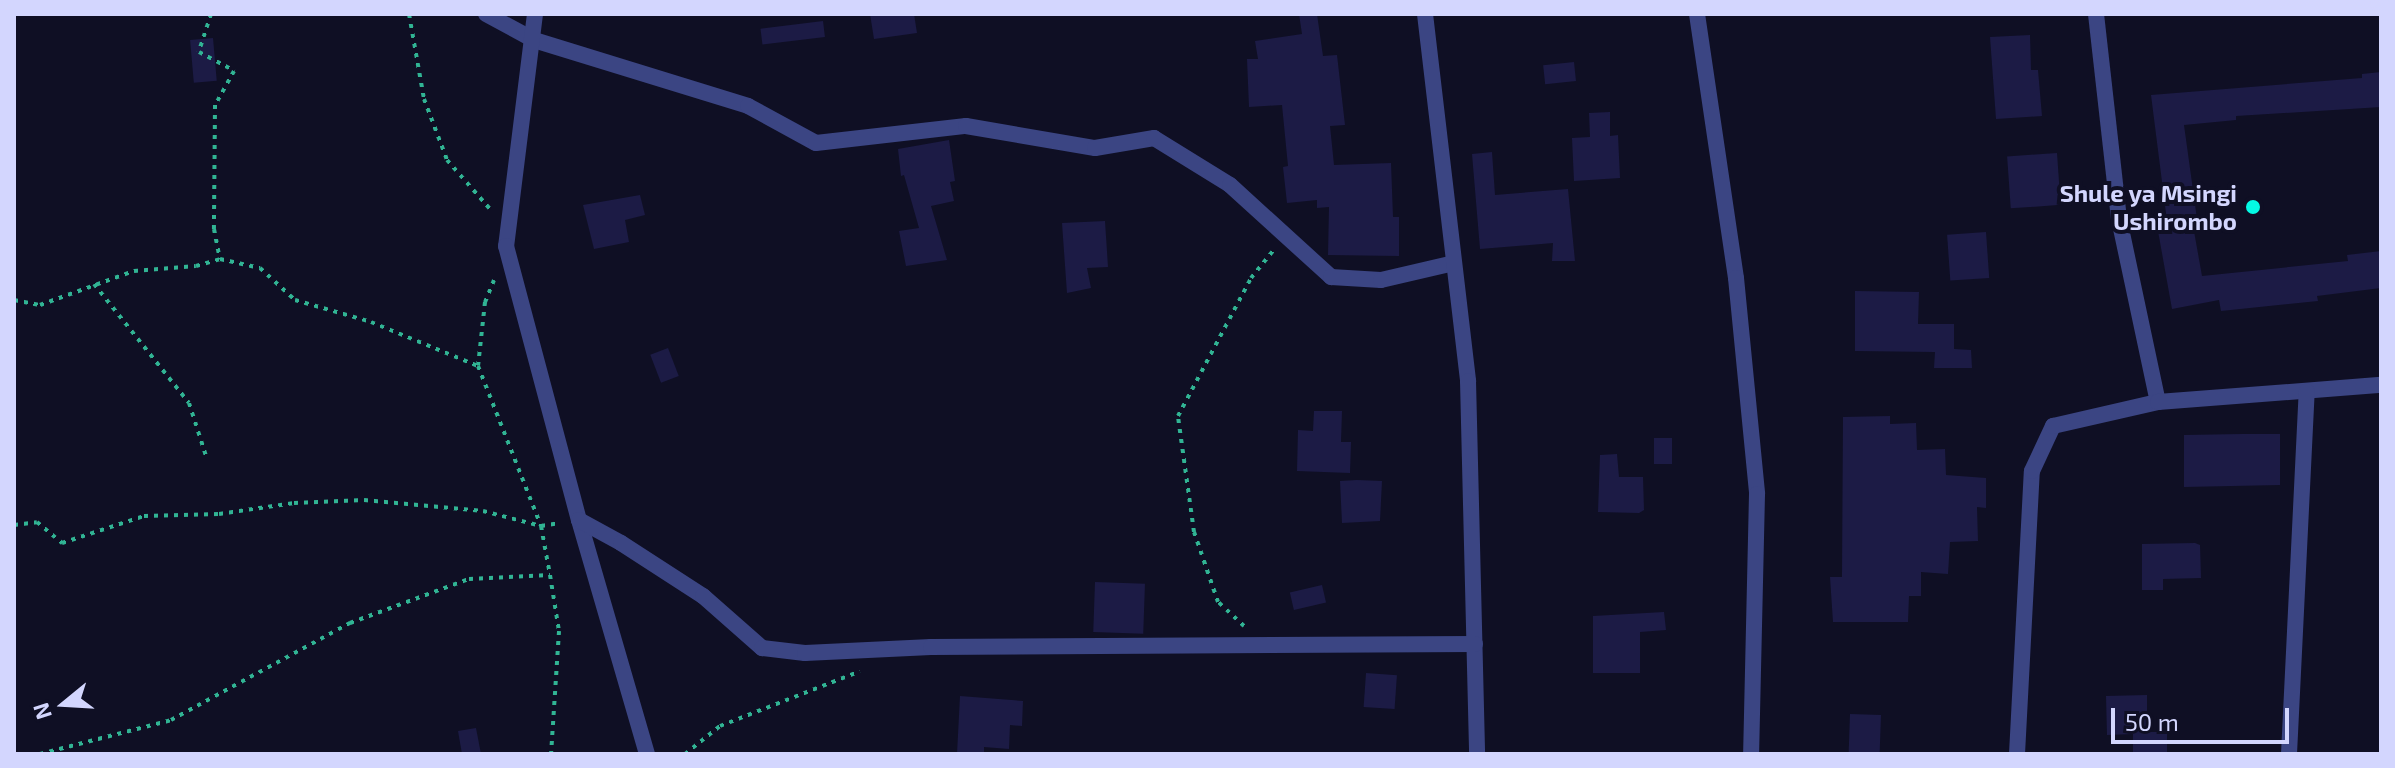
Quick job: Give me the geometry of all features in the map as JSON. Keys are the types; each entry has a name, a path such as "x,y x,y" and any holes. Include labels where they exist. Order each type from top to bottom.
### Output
{"street":[{"path":"486,14 534,40 748,106 816,143 966,126 1095,148 1154,138 1230,185 1331,277 1381,280 1454,263"},
{"path":"535,14 506,246 579,520 647,754"},
{"path":"1425,14 1468,381 1477,754"},
{"path":"1697,14 1736,278 1757,494 1751,754"},
{"path":"2096,14 2119,219 2158,402"},
{"path":"2017,754 2032,471 2053,426 2158,402 2381,385"},
{"path":"2289,754 2307,391"},
{"path":"579,520 703,596 762,648 805,653 931,647 1475,644"}],"path":[{"path":"211,14 199,52 234,71 215,105 214,229 220,259"},
{"path":"409,14 424,99 447,160 489,206 506,246 485,302 478,366 541,526 559,631 551,754"},
{"path":"1264,644 1218,602 1194,532 1178,416 1251,278 1285,235"},
{"path":"14,300 40,305 134,271 196,266 220,259 260,268 295,300 371,322 478,366"},
{"path":"94,284 189,403 206,456"},
{"path":"14,525 37,522 62,543 144,516 219,514 294,503 364,500 483,511 541,526 579,520"},
{"path":"40,754 171,720 350,623 469,579 550,575"},
{"path":"685,754 720,726 863,671"}],"building":[{"path":"870,14 914,14 917,33 874,39"},
{"path":"1299,14 1317,14 1323,56 1337,55 1345,125 1330,126 1334,165 1391,163 1393,217 1399,217 1399,256 1328,255 1329,207 1317,208 1317,200 1287,203 1283,167 1288,166 1282,105 1249,107 1247,59 1258,59 1255,41 1302,34"},
{"path":"823,21 825,37 762,45 760,29"},
{"path":"2030,35 2031,70 2038,70 2042,116 1996,119 1990,37"},
{"path":"213,38 217,81 194,83 190,40"},
{"path":"1574,62 1576,81 1545,84 1543,65"},
{"path":"2381,72 2381,107 2236,116 2236,120 2184,125 2197,219 2192,220 2202,276 2348,261 2347,255 2381,251 2381,288 2317,296 2318,301 2221,311 2219,300 2172,309 2158,231 2168,229 2151,95 2362,78 2362,74"},
{"path":"1610,112 1610,136 1618,135 1620,178 1574,181 1572,138 1590,137 1589,113"},
{"path":"949,140 955,181 950,182 954,201 931,206 947,260 906,266 899,231 919,228 904,175 901,176 898,149"},
{"path":"1492,152 1495,195 1568,189 1575,261 1552,261 1553,243 1480,249 1472,154"},
{"path":"2057,153 2061,205 2011,208 2007,156"},
{"path":"640,195 645,215 625,220 629,242 594,249 583,205"},
{"path":"1105,221 1108,267 1087,268 1091,288 1067,293 1062,223"},
{"path":"1986,232 1989,278 1950,281 1947,235"},
{"path":"1855,291 1919,292 1918,324 1954,324 1954,349 1971,350 1972,368 1934,368 1935,352 1855,351"},
{"path":"668,348 679,376 661,383 650,355"},
{"path":"1314,411 1342,411 1341,442 1351,442 1350,473 1297,471 1298,430 1313,431"},
{"path":"1890,416 1890,424 1916,423 1917,450 1945,449 1946,475 1986,478 1986,508 1977,507 1978,541 1950,542 1948,574 1921,572 1921,596 1909,596 1908,622 1833,622 1830,577 1842,577 1843,417"},
{"path":"2280,434 2280,485 2184,487 2184,435"},
{"path":"1654,438 1672,438 1672,464 1654,464"},
{"path":"1617,454 1619,477 1643,477 1644,510 1639,513 1598,512 1600,455"},
{"path":"1340,481 1382,481 1380,521 1342,523"},
{"path":"2142,544 2200,545 2201,578 2163,579 2163,590 2142,590"},
{"path":"1095,582 1145,584 1143,634 1093,632"},
{"path":"1322,585 1326,603 1294,610 1290,592"},
{"path":"1664,612 1666,630 1640,632 1640,673 1593,673 1593,616"},
{"path":"1366,673 1397,675 1395,709 1364,707"},
{"path":"2147,695 2147,732 2167,732 2167,754 2133,754 2133,734 2107,735 2106,696"},
{"path":"960,696 1023,701 1022,726 1010,725 1009,749 984,747 984,754 957,754"},
{"path":"1850,714 1881,715 1880,754 1849,754"},
{"path":"476,728 481,754 462,754 458,731"}],"place":[{"name":"Shule ya Msingi Ushirombo","path":"2253,207"}]}
